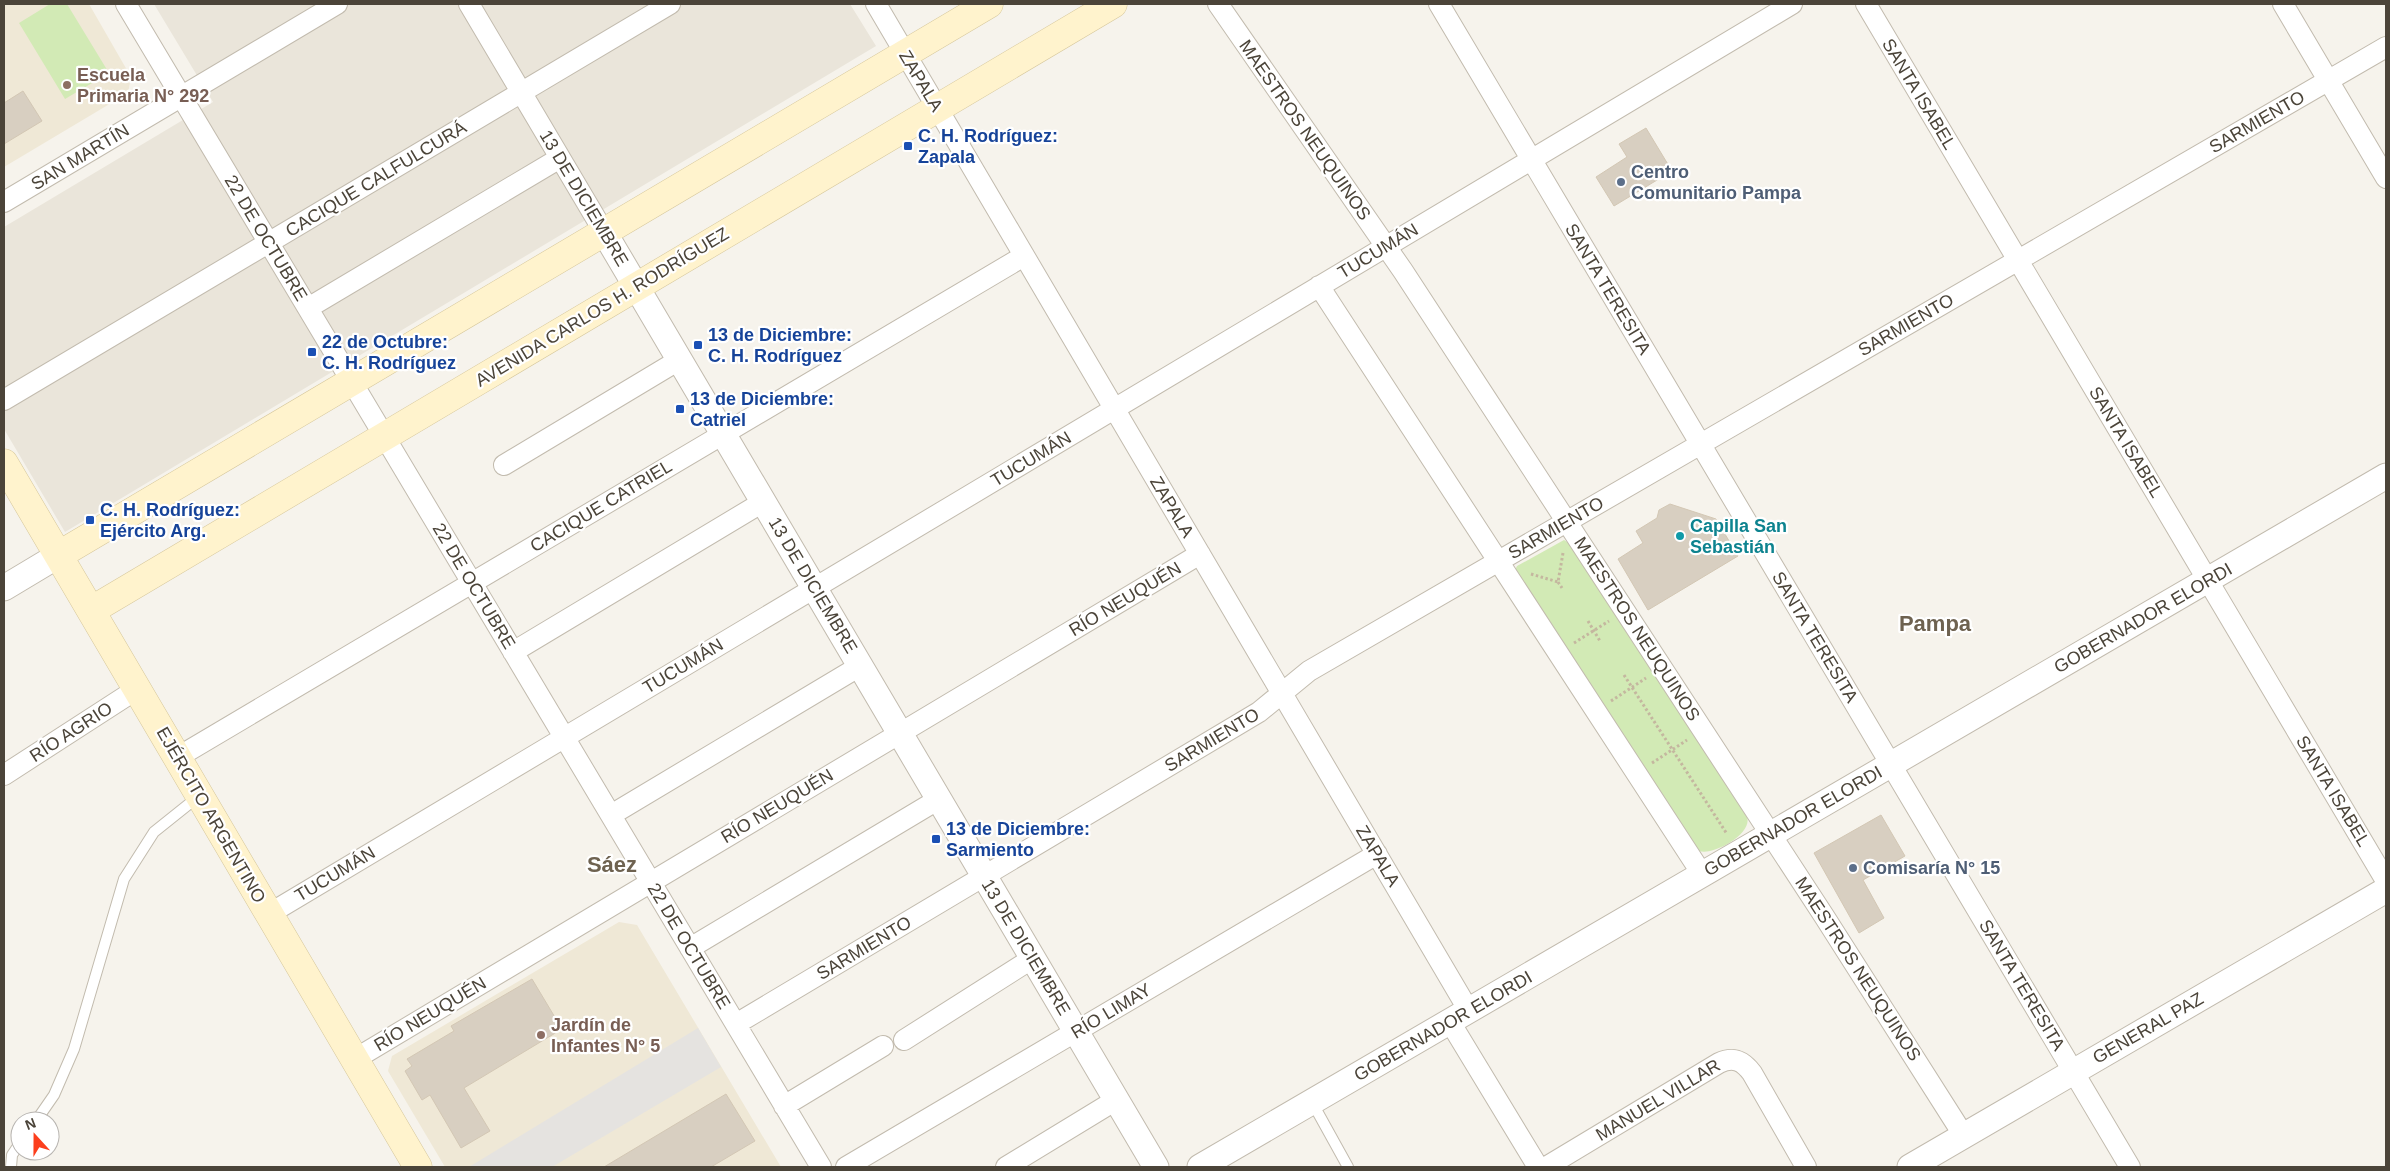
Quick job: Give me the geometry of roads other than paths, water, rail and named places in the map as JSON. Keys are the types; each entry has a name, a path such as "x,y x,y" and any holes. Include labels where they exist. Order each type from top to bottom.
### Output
{"main road":[{"path":"59,555 989,4"},
{"name":"AVENIDA CARLOS H. RODRÍGUEZ","path":"92,610 1113,4"},
{"name":"EJÉRCITO ARGENTINO","path":"4,463 418,1167"}],"street":[{"name":"22 DE OCTUBRE","path":"126,4 821,1167"},
{"name":"SAN MARTÍN","path":"4,202 337,4"},
{"name":"13 DE DICIEMBRE","path":"469,4 1156,1167"},
{"name":"CACIQUE CALFULCURÁ","path":"4,400 670,4"},
{"name":"ZAPALA","path":"876,4 1377,854 1538,1167"},
{"name":"MAESTROS NEUQUINOS","path":"1218,4 1386,247 1771,834 1964,1136"},
{"name":"SANTA TERESITA","path":"1439,4 2130,1167"},
{"name":"TUCUMÁN","path":"269,914 1792,4"},
{"name":"SANTA ISABEL","path":"1866,4 2386,881"},
{"path":"2283,4 2386,178"},
{"name":"SARMIENTO","path":"736,1024 1259,712 1303,674 2386,47"},
{"path":"308,308 560,158"},
{"name":"CACIQUE CATRIEL","path":"178,757 1024,256"},
{"path":"1319,286 1702,874"},
{"path":"504,465 679,360"},
{"name":"GOBERNADOR ELORDI","path":"1200,1167 2386,476"},
{"path":"514,652 763,502"},
{"name":"RÍO NEUQUÉN","path":"354,1059 1200,554"},
{"path":"4,588 59,555"},
{"path":"611,815 860,666"},
{"name":"RÍO AGRIO","path":"4,775 138,689"},
{"path":"690,948 939,799"},
{"name":"RÍO LIMAY","path":"846,1167 1377,854"},
{"name":"GENERAL PAZ","path":"1910,1167 2386,890"},
{"path":"904,1040 1033,958"},
{"path":"784,1106 883,1046"},
{"name":"MANUEL VILLAR","path":"1546,1167 1719,1063 1730,1059 1743,1063 1752,1073 1806,1167"},
{"path":"1006,1167 1116,1100"}],"lane":[{"path":"43,1111 54,1096 74,1049 124,879 154,832 200,796"},
{"path":"1312,1102 1348,1167"},
{"path":"8,1156 11,1167"}],"place":[{"name":"Escuela Primaria N° 292","path":"67,85"},
{"name":"C. H. Rodríguez: Zapala","path":"908,146"},
{"name":"Centro Comunitario Pampa","path":"1621,182"},
{"name":"13 de Diciembre: C. H. Rodríguez","path":"698,345"},
{"name":"22 de Octubre: C. H. Rodríguez","path":"312,352"},
{"name":"13 de Diciembre: Catriel","path":"680,409"},
{"name":"C. H. Rodríguez: Ejército Arg.","path":"90,520"},
{"name":"Capilla San Sebastián","path":"1680,536"},
{"name":"13 de Diciembre: Sarmiento","path":"936,839"},
{"name":"Comisaría N° 15","path":"1853,868"},
{"name":"Jardín de Infantes N° 5","path":"541,1035"}],"district":[{"name":"Pampa","path":"1935,623"},
{"name":"Sáez","path":"612,864"}]}
